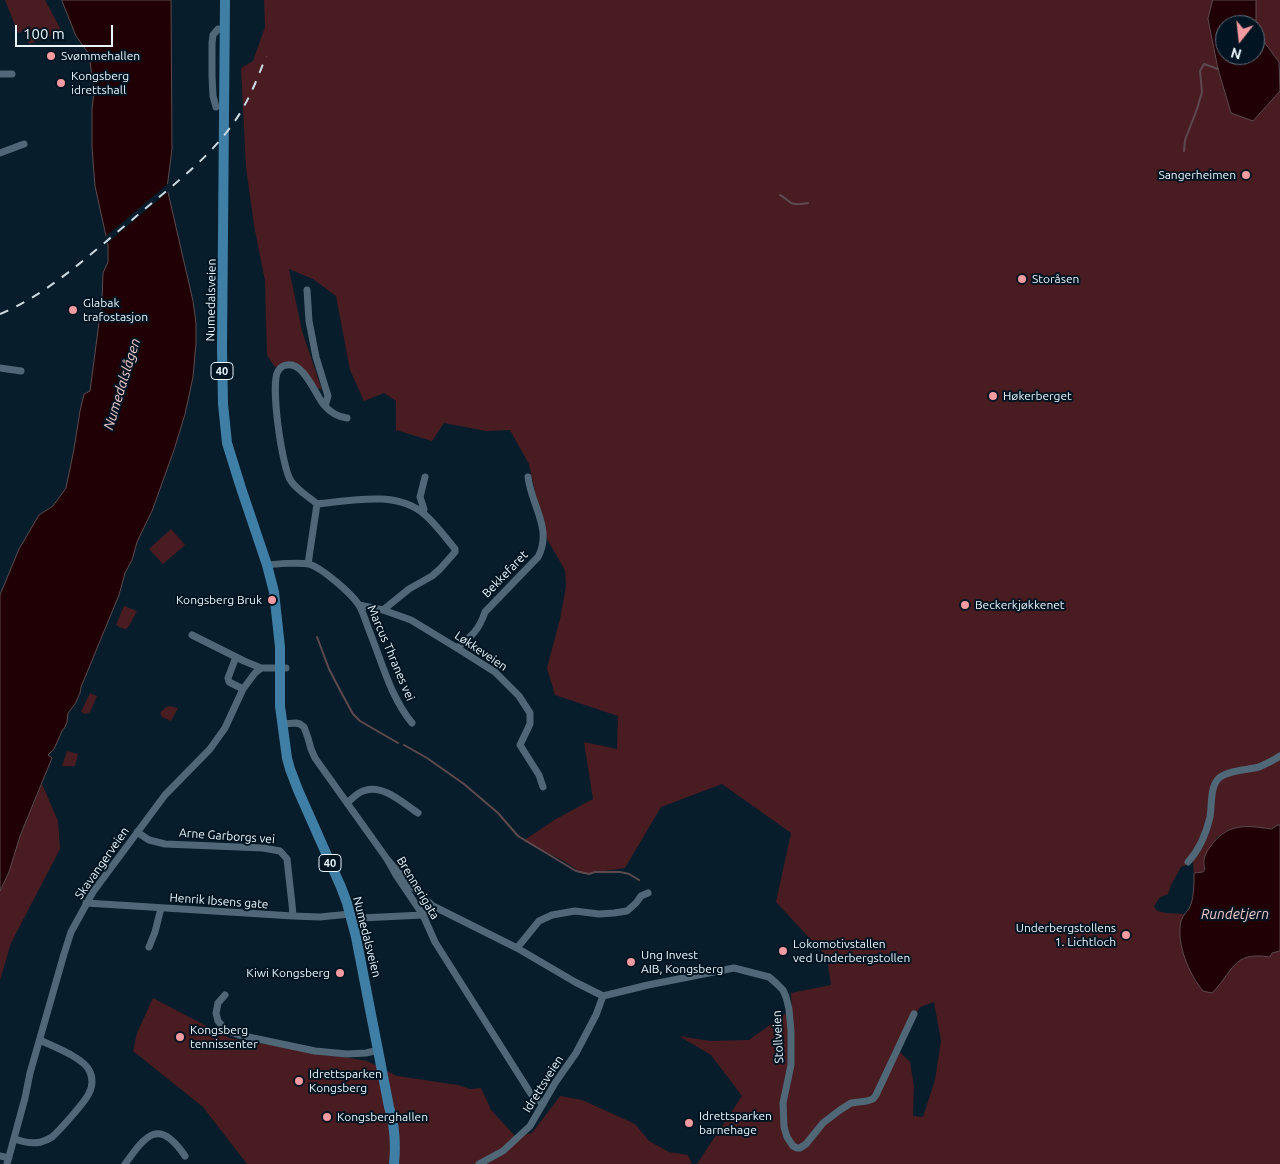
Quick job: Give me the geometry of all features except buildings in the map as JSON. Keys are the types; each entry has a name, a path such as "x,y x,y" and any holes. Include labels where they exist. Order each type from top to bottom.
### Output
{"main road":[{"name":"Numedalsveien","path":"225,0 222,349 225,430 230,453 267,566 284,628 283,668 279,697 285,723 287,758 295,781 341,887 358,948 389,1107 394,1123 394,1164"},
{"name":"Numedalsveien","path":"388,1164 389,1107"}],"street":[{"path":"216,107 213,96 212,43 213,35 218,29 225,29"},
{"path":"0,74 12,74"},
{"path":"0,153 24,144"},
{"path":"307,290 309,321 316,357 328,396 325,406"},
{"path":"347,418 339,417 325,406 304,373 296,366 288,364 278,370 276,375 279,436 287,474 295,486 317,504 373,499 394,500 410,506 425,516 455,548 455,552 436,572 409,588 383,610"},
{"path":"0,368 21,371"},
{"path":"425,516 420,497 426,477"},
{"name":"Bekkefaret","path":"457,648 475,633 485,612 538,556 542,548 544,538 542,526 528,477"},
{"path":"267,566 273,564 308,564 317,504"},
{"name":"Marcus Thranes vei","path":"308,564 329,576 359,605 390,687 412,723"},
{"name":"Løkkeveien","path":"359,605 383,610 411,620 495,672 519,696 530,713 530,724 520,744 539,775 543,788"},
{"path":"192,635 261,668 283,668"},
{"path":"236,657 228,678 229,682 243,689"},
{"name":"Skavangerveien","path":"0,1156 8,1161 30,1073 71,932 86,903 165,795 210,749 225,728 249,679 261,668"},
{"name":"Brennerigata","path":"285,723 296,723 304,727 315,758 387,859 423,914 435,942 531,1094 544,1104"},
{"path":"1188,862 1198,850 1206,833 1212,808 1214,788 1218,779 1232,773 1260,766 1280,756"},
{"path":"347,803 361,791 373,788 383,790 418,813"},
{"name":"Arne Garborgs vei","path":"137,832 149,840 165,844 263,848 280,851 286,859 292,916"},
{"path":"387,859 405,880 432,906 516,948 603,996"},
{"path":"516,948 539,921 552,915 575,911 600,914 627,911 641,896 648,893"},
{"name":"Henrik Ibsens gate","path":"86,903 292,916 320,917 350,914"},
{"path":"361,918 423,914 432,906"},
{"path":"149,947 161,908"},
{"name":"Stollveien","path":"603,996 734,968 768,977 776,983 783,990 789,1009 792,1049 791,1066 784,1103 784,1127 787,1137 793,1146 797,1148 806,1144 823,1123 840,1110 851,1103 873,1099 914,1014"},
{"path":"225,995 218,1003 216,1013 218,1021 226,1030 239,1036 315,1051 347,1054 378,1050"},
{"name":"Idrettsveien","path":"479,1164 503,1151 530,1126 555,1083 576,1053 603,996"},
{"path":"15,1139 31,1143 42,1142 51,1138 90,1092 92,1079 84,1064 40,1040"},
{"path":"125,1164 146,1137 153,1134 162,1133 169,1137 185,1156"}],"shaded area":[{"path":"5,0 45,0 62,32 29,44 24,31 18,33"},
{"path":"264,0 1213,0 1208,19 1215,54 1215,65 1217,65 1231,113 1253,120 1280,91 1280,825 1271,829 1246,826 1228,830 1216,838 1203,872 1194,873 1193,862 1181,867 1168,894 1160,897 1154,906 1157,911 1184,914 1180,934 1185,958 1195,981 1212,992 1235,964 1241,960 1248,957 1270,957 1272,953 1280,951 1280,1164 697,1164 742,1096 711,1055 679,1036 710,1041 749,1040 792,1009 791,993 831,985 827,957 776,902 791,833 722,784 661,807 625,868 583,874 564,861 523,841 556,819 593,799 584,742 617,749 618,716 555,695 547,668 560,619 566,586 565,570 547,539 529,464 510,430 486,431 444,423 432,441 396,430 396,401 384,393 364,401 350,370 336,296 313,279 289,269 302,331 322,390 309,384 293,367 275,367 267,355 265,281 254,225 246,167 241,68 253,61 265,27","holes":["934,1002 941,1041 935,1080 923,1117 913,1116 914,1087 910,1062 898,1050 901,1038 920,1007"]},
{"path":"1256,0 1280,0 1280,67 1279,62 1265,43 1265,15 1256,15"},
{"path":"171,529 185,545 163,564 149,549"},
{"path":"124,606 137,611 126,629 116,625"},
{"path":"90,693 97,696 90,712 86,714 81,712"},
{"path":"170,706 178,708 171,721 162,717 160,713"},
{"path":"67,751 78,754 75,766 62,766"},
{"path":"42,784 58,821 60,849 11,943 0,980 0,891"},
{"name":"Idrettsparken Kongsberg","path":"153,998 229,1038 367,1061 397,1076 458,1085 470,1089 481,1088 491,1110 516,1137 532,1133 560,1096 582,1100 635,1124 649,1141 669,1152 688,1155 692,1164 247,1164 203,1107 133,1051 137,1033"}],"water":[{"name":"Numedalslågen","path":"62,0 171,0 172,149 167,188 193,301 196,343 193,377 185,414 174,450 80,693 68,713 67,722 54,749 48,755 52,758 0,891 0,595 19,549 39,515 53,506 66,488 84,394 90,391 102,300 103,273 108,262 108,245 95,186 92,147 94,92 89,54 76,36"},
{"path":"1213,0 1256,0 1256,15 1215,15 1215,54 1208,19"},
{"path":"1265,43 1279,62 1280,91 1253,121 1231,113 1217,65 1265,65"},
{"name":"Rundetjern","path":"1280,825 1280,951 1272,953 1270,957 1248,957 1241,960 1235,964 1212,993 1203,991 1193,976 1185,958 1180,939 1181,921 1192,900 1194,873 1203,872 1205,869 1204,860 1210,847 1216,839 1230,830 1237,827 1271,829"}],"pier":[{"path":"170,182 170,190 105,245 104,238"}],"waterway":[{"path":"1184,151 1185,140 1202,92 1200,71 1204,64 1218,69"},
{"path":"780,195 793,204 808,203"},
{"path":"317,637 329,669 353,714 360,721 398,743"},
{"path":"404,745 427,758 464,784 498,813 518,836 576,871 589,874 595,872 620,872 629,874 639,880"}],"railway":[{"path":"0,314 36,295 69,272 205,157 239,115 254,86 266,56"}],"place":[{"name":"Svømmehallen","path":"51,56"},
{"name":"Kongsberg idrettshall","path":"61,83"},
{"name":"Sangerheimen","path":"1246,175"},
{"name":"Storåsen","path":"1022,279"},
{"name":"Glabak trafostasjon","path":"73,310"},
{"name":"Høkerberget","path":"993,396"},
{"name":"Kongsberg Bruk","path":"272,600"},
{"name":"Beckerkjøkkenet","path":"965,605"},
{"name":"Underbergstollens 1. Lichtloch","path":"1126,935"},
{"name":"Lokomotivstallen ved Underbergstollen","path":"783,951"},
{"name":"Ung Invest AIB, Kongsberg","path":"631,962"},
{"name":"Kiwi Kongsberg","path":"340,973"},
{"name":"Kongsberg tennissenter","path":"180,1037"},
{"name":"Idrettsparken Kongsberg","path":"299,1081"},
{"name":"Kongsberghallen","path":"327,1117"},
{"name":"Idrettsparken barnehage","path":"689,1123"}]}
